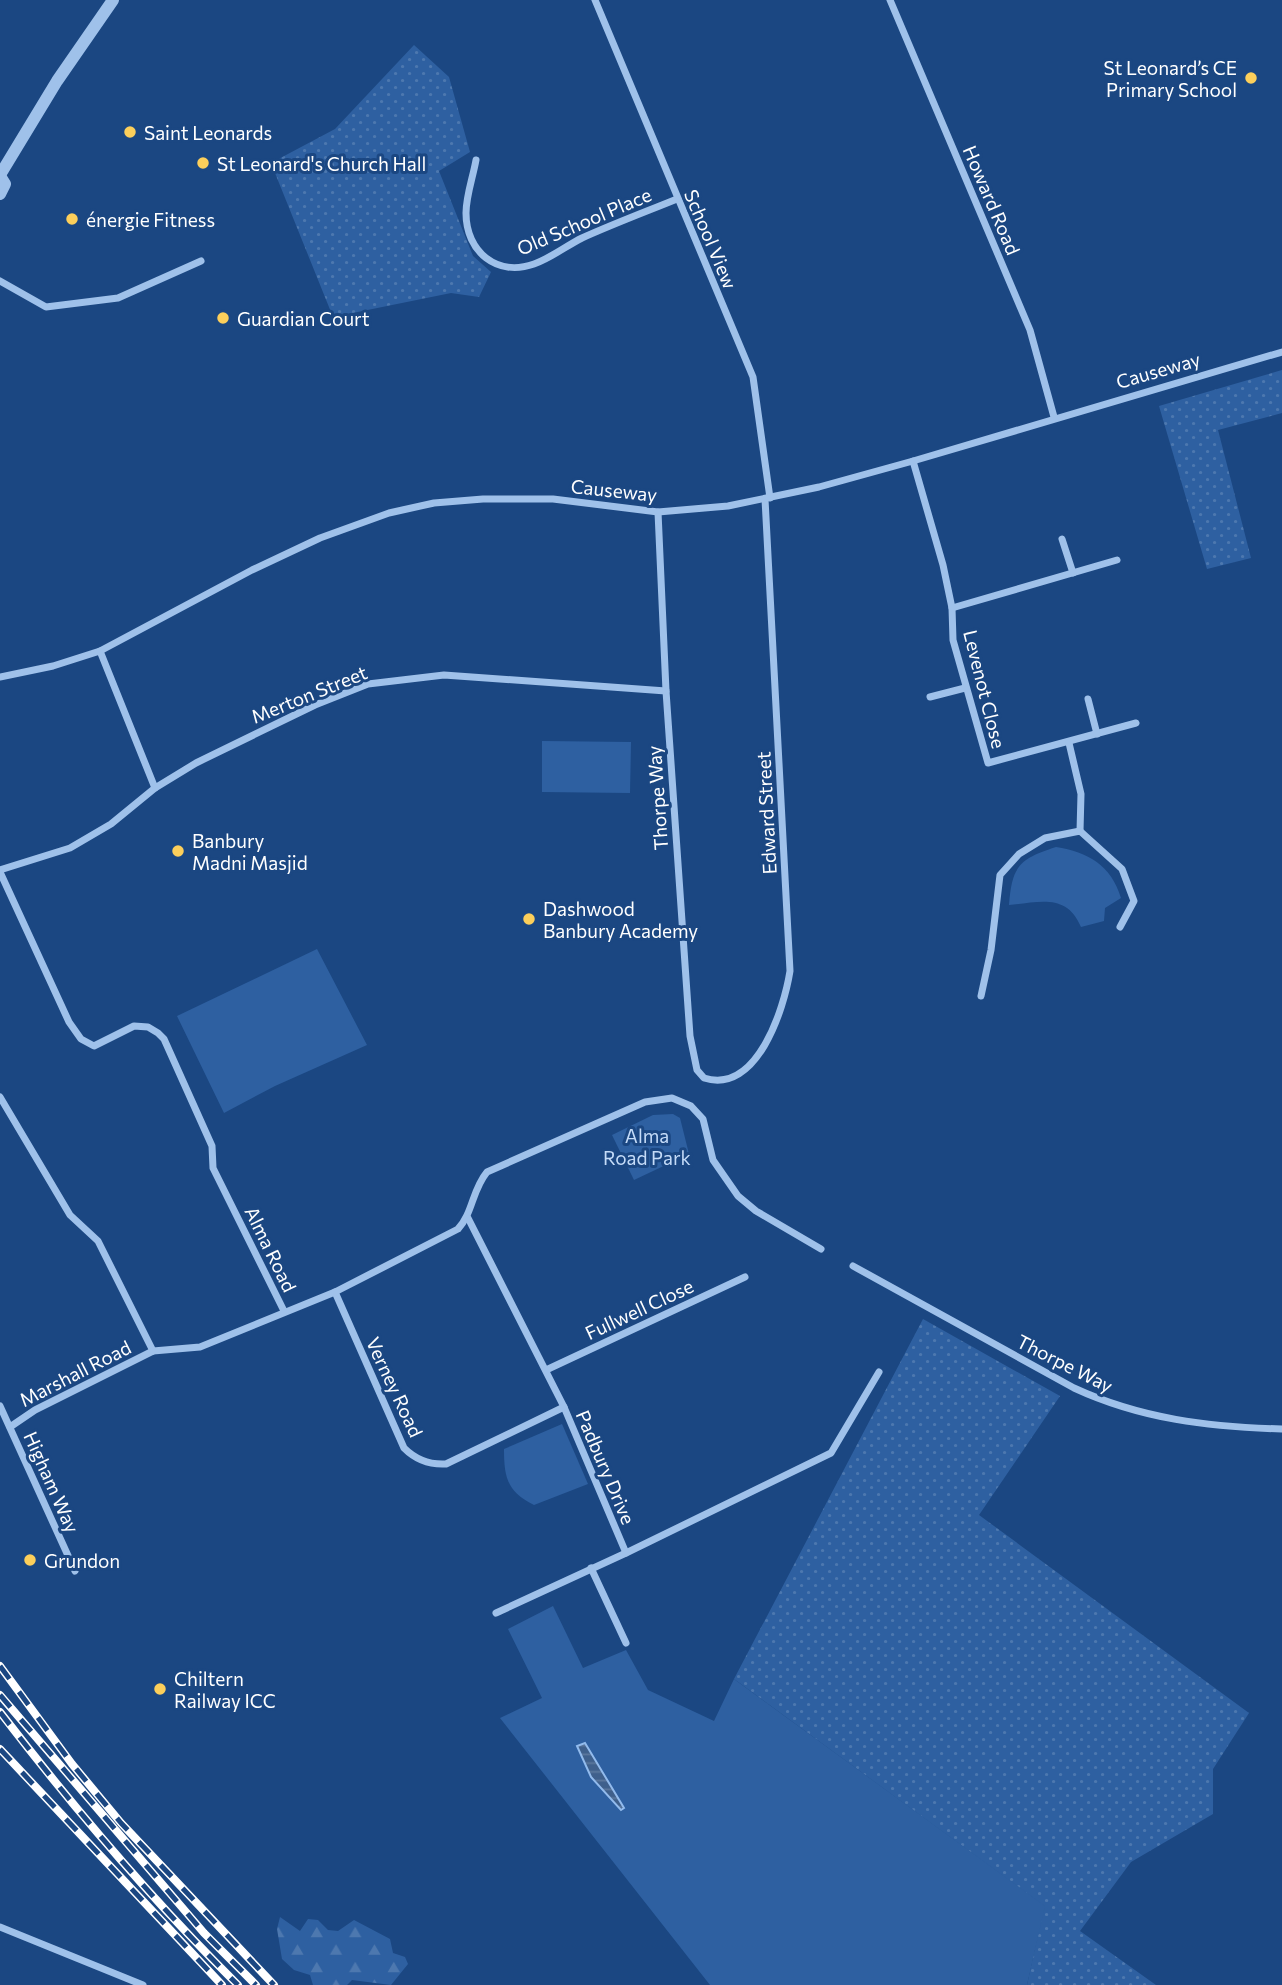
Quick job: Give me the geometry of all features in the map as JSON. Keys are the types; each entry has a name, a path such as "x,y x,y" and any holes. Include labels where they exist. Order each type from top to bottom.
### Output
{"street":[{"path":"0,194 5,184 0,175 57,81 113,0"},
{"name":"School View","path":"595,0 753,377 767,498"},
{"name":"Howard Road","path":"890,0 1030,330 1054,417"},
{"name":"Old School Place","path":"476,160 466,209 466,224 475,248 495,266 509,269 535,264 580,239 677,199"},
{"path":"0,281 46,307 118,298 201,261"},
{"name":"Causeway","path":"0,677 53,666 100,651 252,570 320,538 389,513 434,503 483,499 552,499 658,512 691,511 767,498 913,461 1054,417 1282,352"},
{"name":"Levenot Close","path":"913,461 952,608 953,640 988,763 1136,723"},
{"name":"Edward Street","path":"704,1078 713,1081 733,1077 758,1054 780,1018 790,971 767,498"},
{"name":"Thorpe Way","path":"658,512 666,691 690,1036 697,1070 704,1078"},
{"path":"1062,539 1073,573"},
{"path":"952,608 1117,560"},
{"path":"100,651 155,788"},
{"name":"Merton Street","path":"0,871 70,848 111,824 155,788 223,748 368,684 444,676 666,691"},
{"path":"930,697 965,688"},
{"path":"1088,698 1097,734"},
{"path":"1069,743 1082,794 1080,831"},
{"path":"1080,831 1122,869 1134,901 1120,928"},
{"path":"981,996 991,950 1000,876 1019,854 1045,838 1080,831"},
{"name":"Alma Road","path":"0,871 69,1022 81,1039 94,1046 134,1026 148,1027 163,1039 212,1146 213,1168 284,1311 335,1292 458,1229 468,1218"},
{"name":"Marshall Road","path":"0,1098 70,1214 98,1241 153,1351 35,1410 10,1427"},
{"path":"468,1218 478,1182 486,1172 616,1113 645,1102 672,1098 691,1106 703,1119 713,1160 738,1196 756,1211 821,1249"},
{"name":"Padbury Drive","path":"468,1218 564,1407 626,1553 831,1453 879,1372"},
{"name":"Thorpe Way","path":"853,1266 1074,1388 1110,1404 1148,1416 1191,1423 1282,1429"},
{"name":"Fullwell Close","path":"546,1370 745,1277"},
{"name":"Verney Road","path":"335,1292 404,1448 412,1456 431,1465 446,1464 564,1407"},
{"path":"153,1351 200,1347 284,1311"},
{"name":"Higham Way","path":"0,1406 75,1571"},
{"path":"496,1613 626,1553"},
{"path":"591,1567 626,1643"},
{"path":"0,1927 142,1985"}],"green space":[{"path":"414,45 449,77 470,152 439,171 473,256 491,272 479,297 451,293 333,317 271,163 335,129"},
{"path":"1282,370 1282,413 1218,430 1251,558 1207,569 1159,406"},
{"path":"542,741 631,742 630,793 542,792"},
{"path":"1056,847 1088,857 1097,862 1111,877 1121,898 1105,908 1104,921 1081,927 1068,909 1051,902 1009,905 1012,881 1020,866 1033,856"},
{"path":"317,949 367,1045 275,1086 224,1113 177,1016"},
{"name":"Alma Road Park","path":"673,1114 680,1118 689,1154 634,1180 612,1135 653,1115"},
{"path":"923,1319 1060,1396 979,1515 1249,1713 1213,1769 1213,1814 1131,1862 1080,1931 1156,1985 1027,1985 1044,1906 734,1679"},
{"path":"562,1424 588,1484 534,1505 518,1495 509,1483 504,1449"},
{"path":"553,1606 583,1668 626,1650 648,1690 714,1721 734,1679 1045,1906 1027,1985 710,1985 500,1718 542,1698 508,1629"},
{"path":"280,1917 300,1931 308,1919 318,1920 328,1930 338,1931 354,1920 390,1939 393,1953 405,1957 408,1964 391,1985 352,1980 347,1985 313,1985 310,1975 294,1970 282,1959 277,1929"}],"shaded area":[{"path":"585,1743 624,1808 621,1810 591,1777 577,1746"}],"railway":[{"path":"0,1666 72,1764 121,1823 274,1985"},
{"path":"0,1695 204,1933 256,1985"},
{"path":"0,1712 114,1853 238,1985"},
{"path":"0,1749 222,1985"}],"place":[{"name":"St Leonard’s CE Primary School","path":"1251,78"},
{"name":"Saint Leonards","path":"130,132"},
{"name":"St Leonard's Church Hall","path":"203,163"},
{"name":"énergie Fitness","path":"72,219"},
{"name":"Guardian Court","path":"223,318"},
{"name":"Banbury Madni Masjid","path":"178,851"},
{"name":"Dashwood Banbury Academy","path":"529,919"},
{"name":"Grundon","path":"30,1560"},
{"name":"Chiltern Railway ICC","path":"160,1689"}]}
